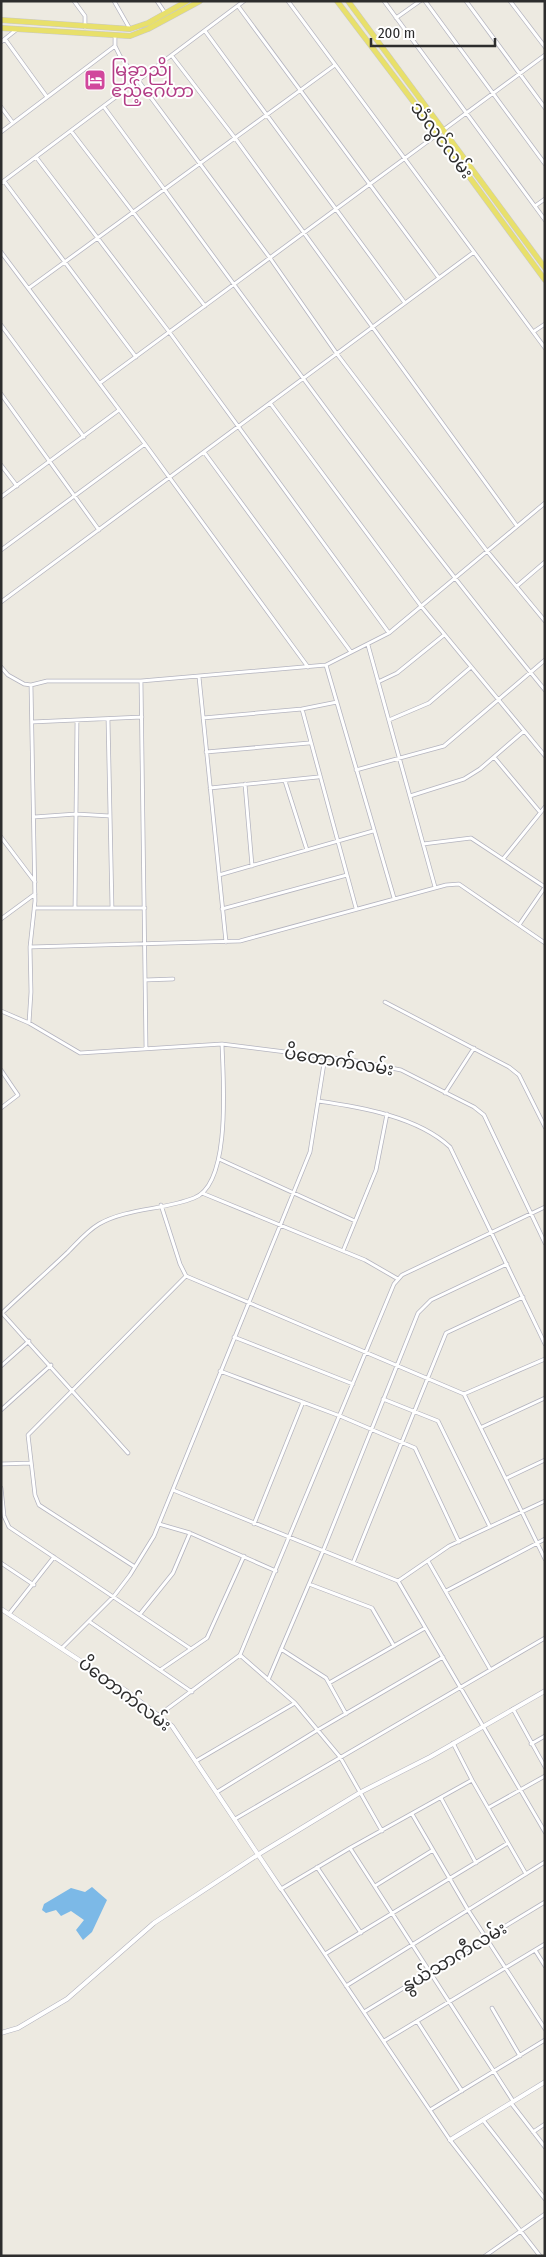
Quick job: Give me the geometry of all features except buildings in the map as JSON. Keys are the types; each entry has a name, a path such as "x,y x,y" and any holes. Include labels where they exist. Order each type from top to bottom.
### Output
{"main road":[{"path":"1,20 130,30 187,1"},
{"path":"1,28 130,36 148,29 200,1"},
{"name":"သံလွင်လမ်း","path":"337,1 545,280"},
{"name":"သံလွင်လမ်း","path":"348,1 545,268"},
{"path":"27,31 28,23"}],"street":[{"path":"74,1 85,16 85,27"},
{"path":"114,1 123,14 130,30"},
{"path":"156,1 166,13"},
{"path":"136,358 3,182 244,1"},
{"path":"288,1 545,348"},
{"path":"384,1 545,220"},
{"path":"396,18 420,1"},
{"path":"425,1 545,164"},
{"path":"466,1 545,108"},
{"path":"510,1 545,46"},
{"path":"238,6 439,278"},
{"path":"17,30 3,40 47,97"},
{"path":"205,31 405,303"},
{"path":"115,36 116,46 138,81 270,258 337,354 487,551 545,621"},
{"path":"1,132 116,46"},
{"path":"100,383 545,55"},
{"path":"172,56 235,138 302,234 517,526"},
{"path":"29,288 335,65"},
{"path":"1,107 13,123"},
{"path":"104,107 234,285 455,578 545,690"},
{"path":"71,131 205,306"},
{"path":"36,158 170,332 237,427 389,633"},
{"path":"535,206 545,199"},
{"path":"1,252 100,383 308,667"},
{"path":"1,602 474,252"},
{"path":"533,332 545,324"},
{"path":"1,325 84,436"},
{"path":"1,394 99,530"},
{"path":"270,403 421,606 545,756"},
{"path":"1,497 119,410"},
{"path":"1,550 145,444"},
{"path":"204,452 351,652"},
{"path":"1,465 16,486"},
{"path":"1,667 3,674 30,686 47,681 199,677 326,664 389,633 545,503"},
{"path":"517,587 545,562"},
{"path":"378,682 397,673 445,635"},
{"path":"368,644 435,887"},
{"path":"356,770 444,746 545,660"},
{"path":"326,664 394,898"},
{"path":"389,720 429,703 471,667"},
{"path":"199,677 226,942"},
{"path":"141,680 146,1048"},
{"path":"29,1022 31,992 30,947 35,894 30,686"},
{"path":"203,718 302,709 337,702"},
{"path":"302,709 309,743 356,908"},
{"path":"32,722 142,717"},
{"path":"108,719 112,908"},
{"path":"75,908 77,720"},
{"path":"410,796 464,779 494,757 524,731"},
{"path":"206,752 309,743"},
{"path":"494,757 540,812"},
{"path":"210,788 319,777"},
{"path":"285,780 307,850"},
{"path":"245,784 252,866"},
{"path":"503,859 545,807"},
{"path":"34,817 76,814 110,816"},
{"path":"219,875 373,831"},
{"path":"1,836 35,882"},
{"path":"423,844 471,838 545,887 519,924"},
{"path":"222,909 347,875"},
{"path":"30,947 240,941 435,887 459,884 545,943"},
{"path":"1,919 35,894"},
{"path":"34,908 145,908"},
{"path":"145,980 173,979"},
{"path":"385,1002 474,1048 520,1075 545,1127"},
{"name":"ပိတောက်လမ်း","path":"1,1011 29,1022 80,1053 222,1044 325,1057 401,1070 484,1115 545,1243"},
{"path":"128,1453 51,1365 2,1314 100,1224 161,1205 194,1198 202,1193 209,1183 219,1158 224,1124 222,1044"},
{"path":"446,1093 474,1048"},
{"path":"63,1648 114,1596 135,1567 159,1524 310,1152 325,1057"},
{"path":"1,1070 18,1095 1,1108"},
{"path":"318,1101 358,1106 387,1114 440,1137 450,1146 545,1344"},
{"path":"343,1251 376,1170 387,1114"},
{"path":"219,1158 355,1221"},
{"path":"202,1193 365,1260 398,1279"},
{"path":"161,1205 180,1264 186,1276 429,1377 464,1394 482,1427 545,1558"},
{"path":"159,1715 240,1654 290,1538 394,1284 402,1275 545,1207"},
{"path":"268,1680 323,1551 418,1313 425,1303 507,1264"},
{"path":"135,1567 39,1505 35,1495 28,1435 74,1391 186,1276"},
{"path":"352,1563 446,1333 523,1297"},
{"path":"234,1337 353,1384"},
{"path":"1,1366 29,1341"},
{"path":"464,1394 545,1359"},
{"path":"1,1410 51,1365"},
{"path":"220,1371 340,1416 401,1444 415,1448 459,1542"},
{"path":"482,1427 545,1398"},
{"path":"383,1399 438,1421 490,1527"},
{"path":"254,1524 303,1402"},
{"path":"507,1478 545,1460"},
{"path":"1,1464 31,1463"},
{"path":"1,1488 4,1516 10,1527 191,1649"},
{"path":"173,1490 398,1581 545,1832"},
{"path":"398,1581 428,1560 459,1542 545,1501"},
{"path":"159,1524 190,1533 276,1571"},
{"path":"140,1614 173,1573 190,1533"},
{"path":"446,1591 545,1539"},
{"path":"160,1670 207,1638 244,1556"},
{"path":"10,1614 54,1557"},
{"path":"428,1560 490,1669"},
{"path":"1,1563 34,1585"},
{"path":"309,1584 372,1608 394,1646"},
{"name":"ပိတောက်လမ်း","path":"1,1609 63,1648 172,1726 281,1889"},
{"path":"90,1622 192,1692"},
{"path":"329,1683 425,1628"},
{"path":"235,1819 545,1638"},
{"path":"281,1649 326,1678 346,1714"},
{"path":"240,1654 295,1703 316,1731 340,1757 382,1831"},
{"path":"217,1792 316,1731 443,1658"},
{"path":"1,2033 18,2028 67,1999 154,1923 259,1854 361,1792 545,1691"},
{"path":"196,1761 295,1703"},
{"path":"513,1710 545,1767"},
{"path":"531,1744 545,1736"},
{"path":"453,1743 526,1874"},
{"path":"488,1808 545,1776"},
{"path":"472,1780 281,1889 450,2140 540,2256"},
{"path":"441,1798 476,1863"},
{"path":"412,1814 468,1910 545,2029"},
{"path":"325,1954 394,1914 508,1843"},
{"path":"350,1848 495,2071 512,2102 545,2147"},
{"path":"375,1886 432,1850"},
{"path":"346,1986 545,1862"},
{"path":"317,1868 361,1933"},
{"name":"နွယ်သာကီလမ်း","path":"364,2012 545,1902"},
{"path":"384,2042 545,1944"},
{"path":"535,1950 545,1966"},
{"path":"492,2008 520,2056"},
{"path":"417,2021 462,2090"},
{"path":"430,2110 545,2040"},
{"path":"450,2140 545,2082"},
{"path":"483,2120 545,2199"},
{"path":"533,2132 545,2124"},
{"path":"486,2256 519,2230 545,2214"}],"water":[{"path":"92,1887 107,1900 92,1932 83,1940 76,1930 84,1920 71,1911 61,1916 56,1910 46,1913 42,1910 44,1904 71,1888 85,1892"}],"place":[{"name":"မြခွာညို ဧည့်ဂေဟာ","path":"95,80"}]}
